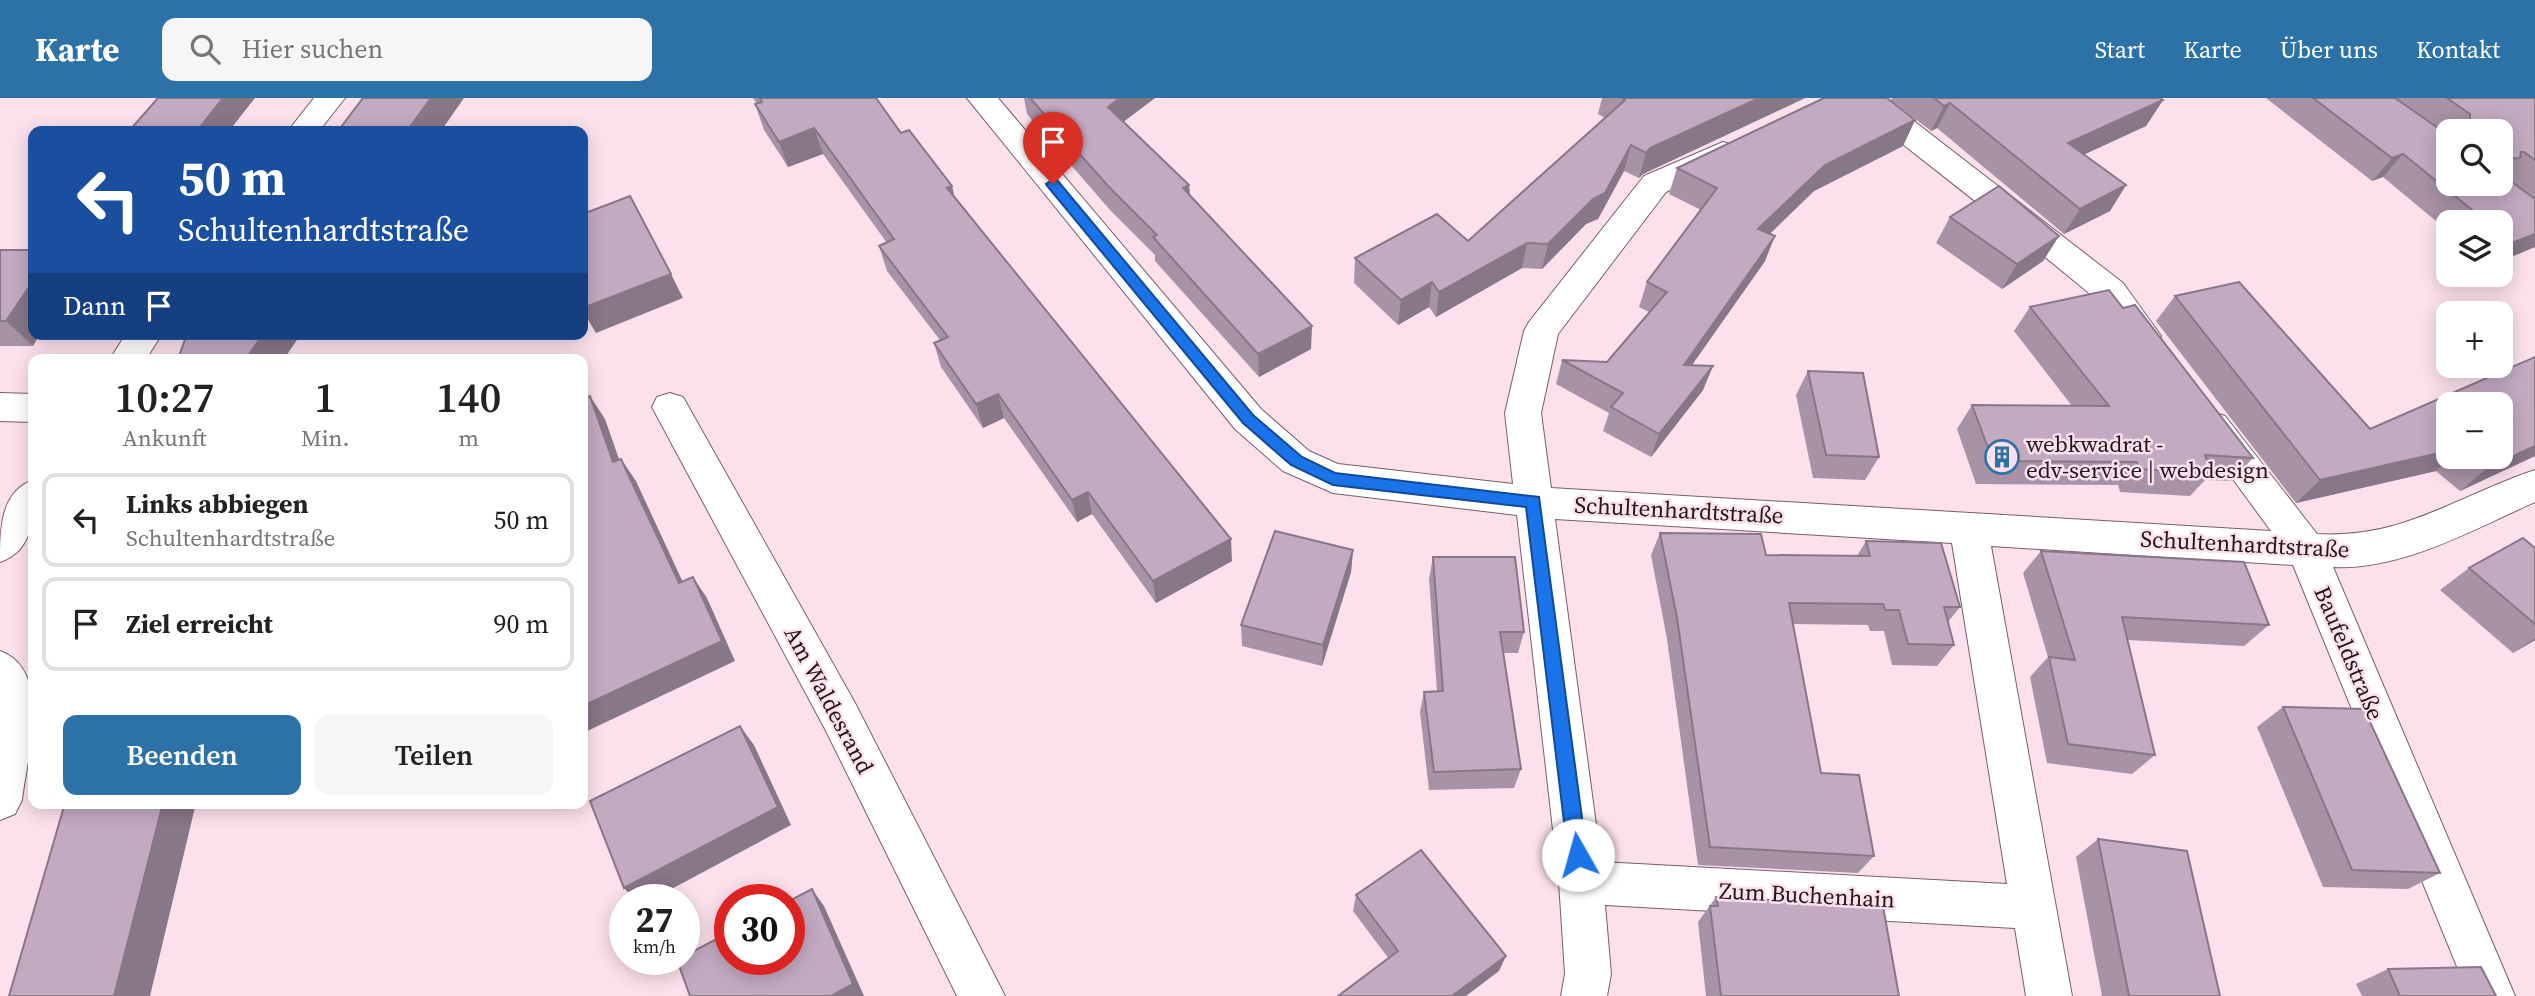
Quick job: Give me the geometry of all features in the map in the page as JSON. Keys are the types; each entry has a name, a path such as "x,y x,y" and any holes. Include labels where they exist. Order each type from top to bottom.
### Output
{"street":[{"path":"307,126 330,98"},
{"name":"Schultenhardtstraße","path":"982,98 1248,419 1296,461 1333,478 1533,502 2349,552 2421,536 2535,485"},
{"path":"1864,98 2110,292 2168,367"},
{"path":"1584,996 1588,974 1581,882 1523,412 1541,331 1655,184 1751,138"},
{"name":"Baufeldstraße","path":"2192,399 2306,549 2492,996"},
{"path":"0,407 28,408"},
{"name":"Am Waldesrand","path":"670,407 840,716 982,996"},
{"path":"0,546 28,503"},
{"path":"1969,527 2049,996"},
{"path":"0,668 14,691 0,800"},
{"name":"Zum Buchenhain","path":"1581,882 2033,907"}],"building":[{"path":"158,98 223,98 201,126 133,126"},
{"path":"363,98 431,98 411,126 342,126"},
{"path":"760,98 876,98 901,133 909,130 952,186 947,188 1231,539 1153,581 1088,492 1072,500 998,394 976,404 934,343 948,337 879,246 894,239 814,128 779,142 755,104 762,102"},
{"path":"1030,98 1120,98 1108,107 1189,185 1183,188 1312,326 1258,354 1153,237 1157,235 1108,186"},
{"path":"1622,98 1759,98 1650,148 1646,153 1631,145 1605,193 1593,199 1548,244 1527,243 1439,292 1432,282 1401,300 1355,258 1437,214 1468,241 1625,100"},
{"path":"1824,98 1887,98 1915,120 1825,165 1758,229 1775,236 1684,365 1713,366 1659,434 1611,407 1623,393 1562,360 1607,362 1667,292 1647,282 1717,188 1677,168"},
{"path":"1934,98 2163,100 2068,143 2126,185 2080,209 1950,103 1944,106"},
{"path":"2313,98 2395,98 2436,127 2436,181 2403,154 2392,158"},
{"path":"2447,98 2535,98 2535,160 2524,152 2521,152 2520,158 2513,158 2513,119 2470,119 2470,114"},
{"path":"2513,183 2535,199 2535,234 2513,243 2513,210 2472,210 2455,196 2513,196"},
{"path":"1999,186 2059,236 2017,264 1950,217"},
{"path":"630,196 671,274 588,306 588,212"},
{"path":"0,250 28,250 28,288 6,321 0,321"},
{"path":"2239,282 2370,429 2436,400 2436,454 2320,480 2175,296"},
{"path":"2109,290 2123,308 2135,305 2253,458 2205,455 2212,473 2139,469 2137,462 1993,461 1972,405 2109,406 2030,307"},
{"path":"185,340 259,340 249,354 180,354"},
{"path":"2535,357 2535,446 2513,456 2513,392 2455,392 2487,378 2513,378 2513,367"},
{"path":"1808,371 1863,373 1879,457 1826,455"},
{"path":"590,396 613,462 621,459 679,583 693,577 722,641 588,704"},
{"path":"1275,531 1353,550 1323,645 1241,625"},
{"path":"1660,533 1761,534 1766,555 1870,556 1866,541 1941,543 1960,607 1944,607 1954,645 1908,644 1899,610 1885,610 1883,604 1789,603 1821,773 1859,775 1874,856 1710,847 1677,618"},
{"path":"2523,538 2535,548 2535,624 2469,568"},
{"path":"2041,551 2244,562 2269,625 2122,617 2155,755 2068,744 2049,657 2075,660"},
{"path":"1433,557 1515,557 1524,632 1500,632 1521,769 1434,772 1424,692 1443,691"},
{"path":"2283,707 2364,709 2440,873 2352,870"},
{"path":"740,726 778,807 632,884 622,884 590,801"},
{"path":"63,809 161,809 114,996 9,996"},
{"path":"2098,839 2187,851 2220,996 2129,996"},
{"path":"1421,850 1506,956 1452,996 1338,996 1398,951 1356,895"},
{"path":"812,889 853,984 831,996 690,996 682,975 700,975 700,948 714,940 714,975 805,975 805,893"},
{"path":"1716,897 1883,906 1899,996 1721,996 1710,906 1718,906"},
{"path":"2481,967 2496,996 2400,996 2388,969"}],"place":[{"name":"webkwadrat - edv-service | webdesign","path":"2002,457"}],"route":[{"path":"1053,184 1248,419 1296,461 1333,478 1533,502 1578,855"}]}
